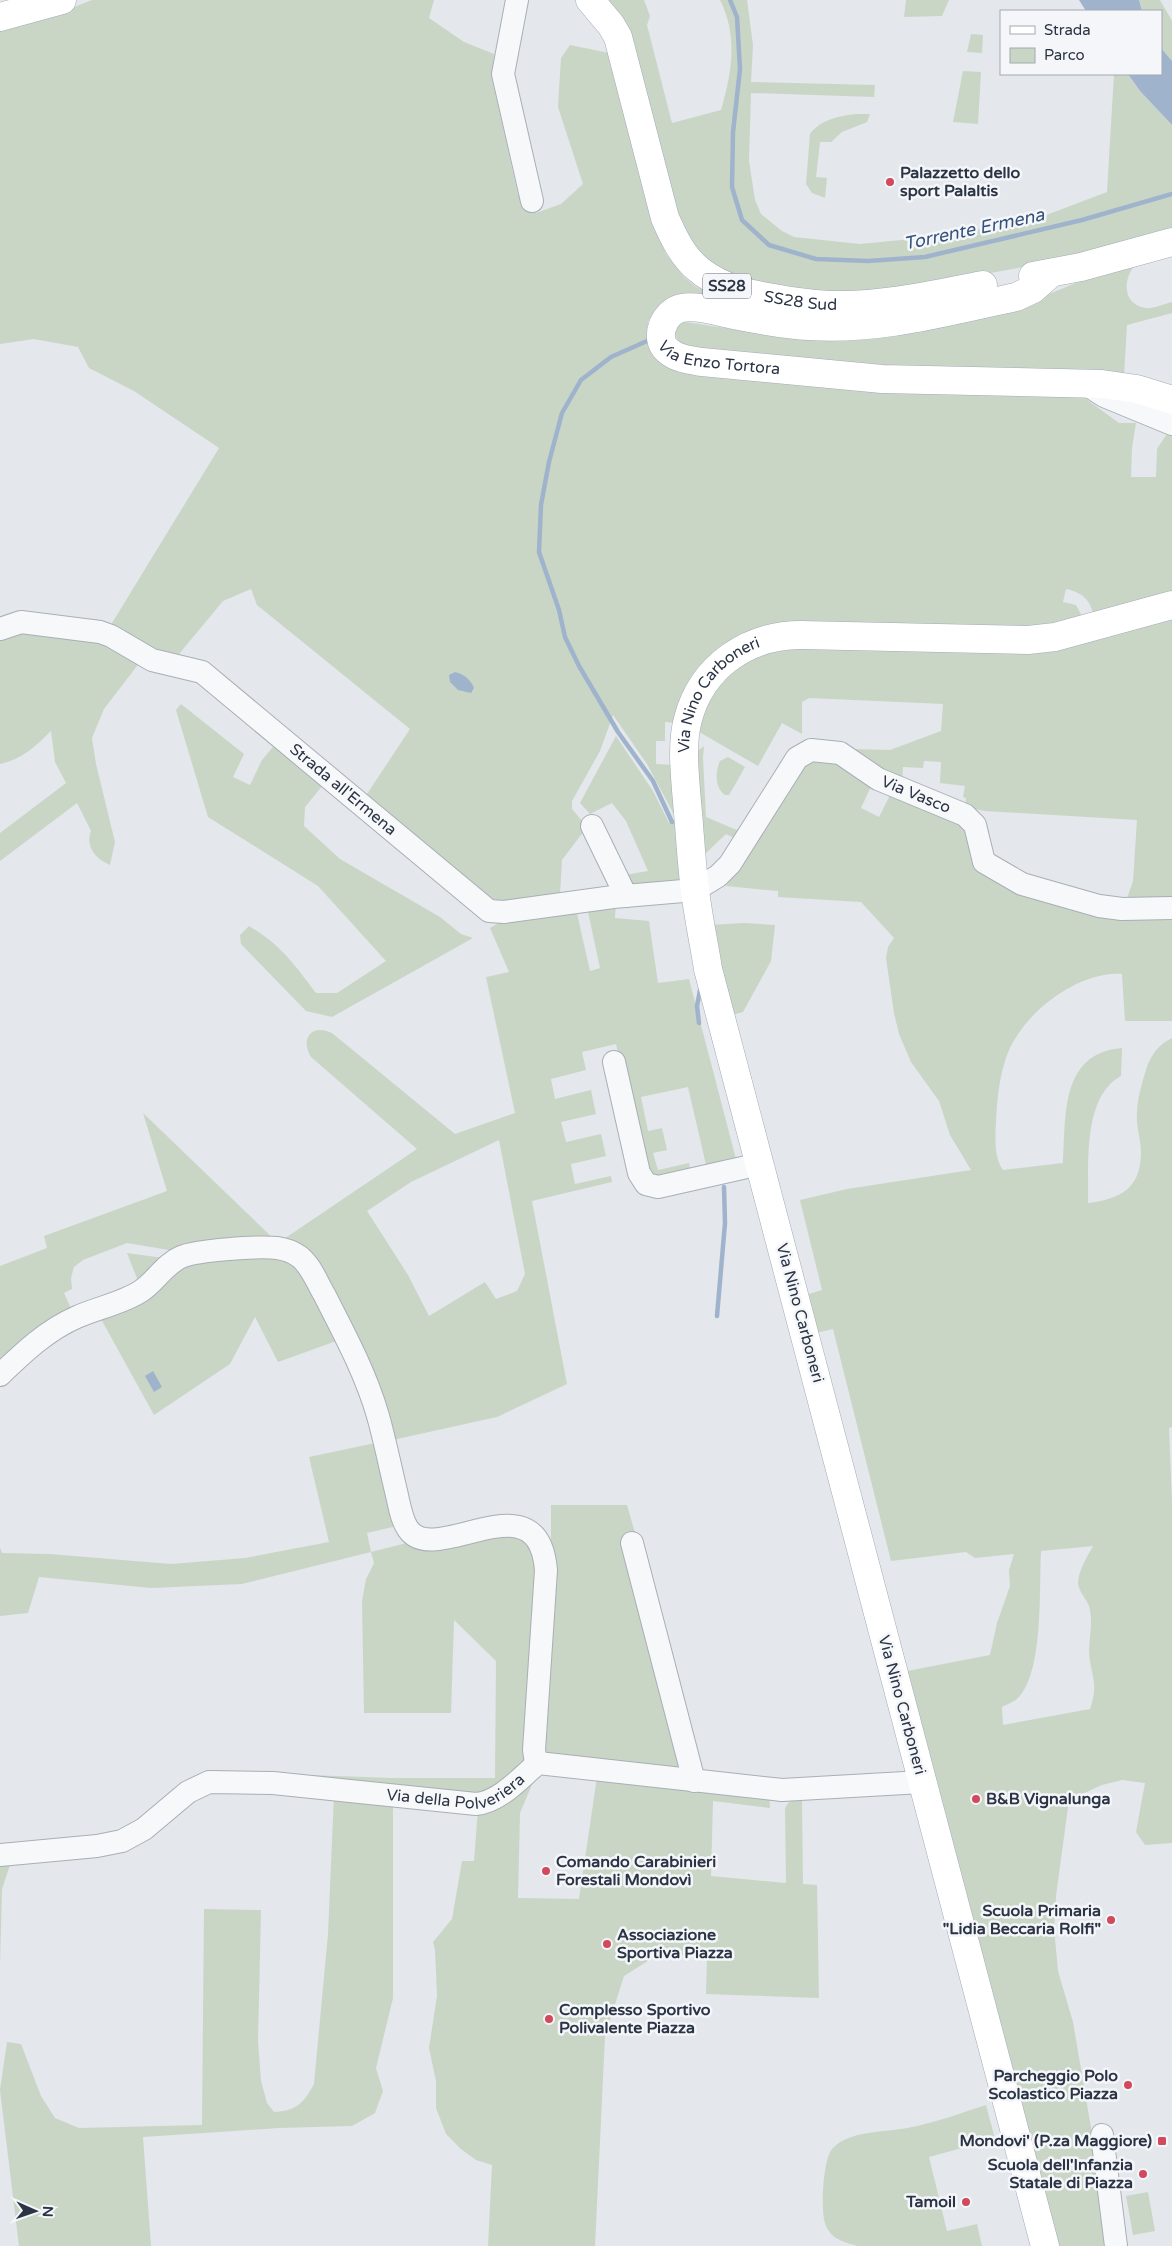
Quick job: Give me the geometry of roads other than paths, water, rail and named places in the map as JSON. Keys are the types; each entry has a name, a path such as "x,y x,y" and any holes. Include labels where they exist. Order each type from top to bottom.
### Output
{"main road":[{"path":"0,17 62,0"},
{"name":"SS28 Sud","path":"590,0 612,24 618,37 655,183 668,226 690,262 711,278 737,290 758,295 801,303 837,305 893,301 1052,273"},
{"name":"SS28","path":"1052,273 1172,242"},
{"name":"Via Enzo Tortora","path":"1052,273 1033,290 1016,297 879,324 810,327 736,316 692,307 680,308 664,320 662,339 664,348 686,359 809,373 901,380 1084,384 1129,387 1172,400"},
{"name":"Via Nino Carboneri","path":"1045,2246 708,969 695,890 686,788 687,721 694,702 710,675 723,661 737,651 766,639 787,635 999,641 1041,639 1172,605"}],"street":[{"path":"517,0 503,74 532,201"},
{"name":"Via Enzo Tortora","path":"1084,384 1104,396 1172,424"},
{"name":"Strada all'Ermena","path":"0,629 15,623 26,622 106,634 152,660 202,672 489,912 504,912 626,896 695,890"},
{"name":"Via Vasco","path":"695,890 718,876 734,859 797,758 807,751 818,750 842,754 875,777 965,815 975,825 984,862 1022,884 1110,908 1172,908"},
{"path":"592,826 626,896"},
{"path":"614,1062 638,1173 646,1184 658,1187 760,1164"},
{"path":"0,1375 28,1348 52,1330 75,1318 142,1291 181,1257 208,1252 270,1248 286,1250 299,1256 313,1274 350,1346 377,1414 400,1507 408,1529 420,1538 428,1540 498,1526 515,1526 529,1532 542,1549 546,1570 534,1750 534,1757 538,1763"},
{"path":"632,1542 694,1781"},
{"name":"Via della Polveriera","path":"0,1855 97,1846 122,1841 144,1829 192,1790 209,1782 274,1783 476,1804 486,1802 497,1796 538,1763 790,1791 922,1782"},
{"path":"1102,2135 1116,2246"}],"water":[{"path":"1079,0 1139,0 1142,10 1085,10"},
{"path":"1162,49 1172,61 1172,125 1140,91 1129,75 1162,75"},
{"path":"455,672 471,682 474,688 471,693 458,690 450,682 449,675"},
{"path":"153,1371 162,1387 154,1392 145,1376"}],"waterway":[{"name":"Torrente Ermena","path":"730,0 737,17 740,69 733,132 732,187 742,220 769,245 816,259 868,261 925,257 1082,220 1172,194"},
{"path":"647,341 611,357 581,380 562,413 549,462 541,505 539,552 559,610 565,637 579,666 618,732 653,781 672,822"},
{"path":"699,1023 697,1006 701,985"},
{"path":"717,1316 725,1223 724,1187"}],"place":[{"name":"Palazzetto dello sport PalaItis","path":"890,182"},
{"name":"B&B Vignalunga","path":"976,1799"},
{"name":"Comando Carabinieri Forestali Mondovì","path":"546,1871"},
{"name":"Scuola Primaria \"Lidia Beccaria Rolfi\"","path":"1111,1920"},
{"name":"Associazione Sportiva Piazza","path":"607,1944"},
{"name":"Complesso Sportivo Polivalente Piazza","path":"549,2019"},
{"name":"Parcheggio Polo Scolastico Piazza","path":"1128,2085"},
{"name":"Mondovi' (P.za Maggiore)","path":"1162,2141"},
{"name":"Scuola dell'Infanzia Statale di Piazza","path":"1143,2174"},
{"name":"Tamoil","path":"966,2202"}]}
